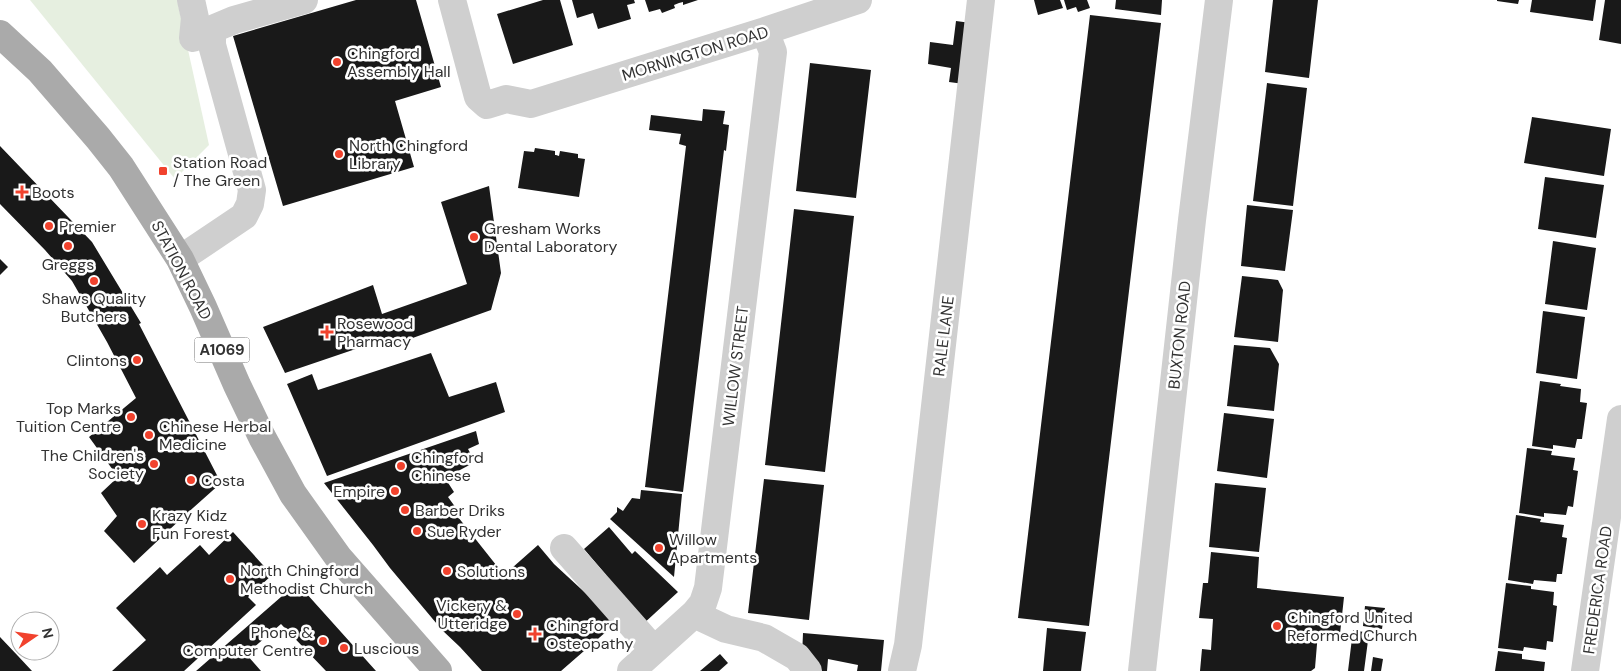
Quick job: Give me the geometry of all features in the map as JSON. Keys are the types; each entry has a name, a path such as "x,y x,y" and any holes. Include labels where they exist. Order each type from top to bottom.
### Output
{"main road":[{"name":"STATION ROAD","path":"0,34 40,71 121,167 180,260 258,428 293,494 338,557 438,671"}],"street":[{"path":"191,0 195,18 193,38"},
{"path":"180,260 244,216 250,204 252,190 212,45 212,34 215,28 234,20 304,0"},
{"name":"MORNINGTON ROAD","path":"452,0 478,97 487,105 506,99 531,104 858,0"},
{"name":"RALE LANE","path":"902,671 908,645 981,0"},
{"name":"BUXTON ROAD","path":"1142,671 1192,220 1219,0"},
{"name":"WILLOW STREET","path":"631,671 694,614 703,604 708,588 772,62 773,52 765,31"},
{"name":"FREDERICA ROAD","path":"1585,671 1621,419"},
{"path":"564,548 654,650"},
{"path":"694,614 726,629 764,638 797,657 808,671"}],"green space":[{"path":"30,0 177,0 209,145 175,179"}],"building":[{"name":"Chingford Assembly Hall","path":"356,0 416,0 441,87 395,101 414,167 283,206 233,36"},
{"path":"543,0 560,0 573,45 513,64 497,14"},
{"path":"572,0 634,0 635,3 627,5 631,19 598,29 593,13 577,18"},
{"path":"645,0 698,0 683,5 683,2 679,3 674,5 675,8 662,13 660,9 649,12"},
{"path":"1034,0 1060,0 1063,8 1038,15"},
{"path":"1064,0 1087,0 1090,8 1078,12 1076,7 1067,10"},
{"path":"1116,0 1162,0 1161,15 1115,9"},
{"path":"1273,0 1318,0 1309,78 1265,72"},
{"path":"1497,0 1519,0 1518,4"},
{"path":"1532,0 1596,0 1593,21 1530,12"},
{"path":"1605,0 1621,0 1621,44 1599,40"},
{"path":"1090,15 1161,23 1089,626 1018,618"},
{"path":"956,21 971,23 964,84 949,82 951,68 928,64 930,42 953,45"},
{"path":"810,63 871,70 856,198 796,191"},
{"path":"1267,83 1307,88 1293,206 1253,201"},
{"path":"703,109 725,111 723,124 729,125 726,151 724,150 683,492 645,487 686,146 679,144 681,134 649,130 651,115 702,121"},
{"path":"1532,117 1611,129 1604,176 1524,163"},
{"path":"0,146 92,242 141,323 139,324 221,483 134,563 104,531 117,516 101,493 118,477 89,437 136,398 72,281 0,204"},
{"path":"535,148 555,151 555,155 559,156 560,151 578,154 578,158 585,159 579,197 518,188 524,151 534,152"},
{"path":"1545,177 1604,185 1596,238 1538,229"},
{"path":"489,186 501,273 491,310 393,345 391,337 285,373 263,327 373,285 382,314 467,284 441,202"},
{"path":"1247,205 1293,210 1285,271 1241,266"},
{"path":"794,209 854,216 825,472 765,465"},
{"path":"1553,241 1596,248 1587,310 1545,304"},
{"path":"0,259 8,267 0,275"},
{"path":"1242,276 1278,280 1283,290 1278,342 1234,337"},
{"path":"1543,311 1585,317 1577,379 1536,373"},
{"path":"1234,345 1270,348 1279,364 1274,411 1227,406"},
{"path":"431,353 449,397 496,382 505,412 327,476 287,384 312,374 318,390"},
{"path":"1540,381 1581,389 1580,402 1587,403 1582,439 1577,439 1575,448 1553,445 1553,449 1532,446"},
{"path":"1224,413 1274,419 1267,478 1217,471"},
{"path":"476,431 479,444 468,449 475,462 445,478 454,492 448,497 461,515 458,517 504,575 538,545 554,564 593,600 615,624 561,671 482,671 442,630 390,568 324,483"},
{"path":"1527,448 1552,451 1551,455 1575,458 1573,470 1578,471 1573,507 1568,506 1566,515 1544,513 1544,517 1519,513"},
{"path":"764,479 824,485 809,620 748,613"},
{"path":"1215,483 1266,488 1259,552 1209,547"},
{"name":"Willow Apartments","path":"641,490 682,494 674,577 610,519 617,512 617,507 623,511 632,498 640,499"},
{"path":"1516,515 1541,519 1540,522 1564,525 1562,537 1567,538 1562,574 1557,574 1556,582 1534,580 1533,584 1508,580"},
{"path":"609,527 632,554 635,551 678,592 642,625 602,579 606,575 584,549"},
{"name":"North Chingford Methodist Church","path":"233,532 272,575 248,597 256,605 184,671 112,671 146,640 116,608 160,567 167,575 200,545 209,555"},
{"name":"Chingford United Reformed Church","path":"1211,552 1259,557 1257,588 1237,586 1344,597 1340,634 1318,632 1315,668 1311,671 1200,671 1202,649 1211,650 1213,619 1199,618 1203,583 1208,583"},
{"path":"297,583 376,671 326,671 281,624 246,654 261,671 196,671"},
{"path":"1506,583 1531,586 1531,589 1554,592 1553,605 1557,606 1553,642 1547,641 1546,650 1524,647 1523,651 1498,648"},
{"path":"1365,606 1385,608 1382,629 1363,626"},
{"path":"1047,628 1086,632 1081,671 1043,671"},
{"path":"1353,630 1369,633 1364,671 1348,671"},
{"path":"803,633 884,640 881,671 857,671 858,665 828,659 827,671 822,671 802,657"},
{"path":"0,637 10,648 10,661 23,661 32,671 0,671"},
{"path":"1498,651 1522,654 1522,659 1545,662 1544,671 1495,671"},
{"path":"720,654 728,663 719,671 700,671"},
{"path":"1373,657 1383,659 1381,671 1371,671"}],"place":[{"name":"Chingford Assembly Hall","path":"337,62"},
{"name":"North Chingford Library","path":"339,154"},
{"name":"Station Road / The Green","path":"163,171"},
{"name":"Boots","path":"22,192"},
{"name":"Premier","path":"49,226"},
{"name":"Gresham Works Dental Laboratory","path":"474,237"},
{"name":"Greggs","path":"68,246"},
{"name":"Shaws Quality Butchers","path":"94,281"},
{"name":"Rosewood Pharmacy","path":"327,332"},
{"name":"Clintons","path":"137,360"},
{"name":"Top Marks Tuition Centre","path":"131,417"},
{"name":"Chinese Herbal Medicine","path":"149,435"},
{"name":"The Children's Society","path":"154,464"},
{"name":"Chingford Chinese","path":"401,466"},
{"name":"Costa","path":"191,480"},
{"name":"Empire","path":"395,491"},
{"name":"Barber Driks","path":"405,510"},
{"name":"Krazy Kidz Fun Forest","path":"142,524"},
{"name":"Sue Ryder","path":"417,531"},
{"name":"Willow Apartments","path":"659,548"},
{"name":"Solutions","path":"447,571"},
{"name":"North Chingford Methodist Church","path":"230,579"},
{"name":"Vickery & Utteridge","path":"517,614"},
{"name":"Chingford United Reformed Church","path":"1277,626"},
{"name":"Chingford Osteopathy","path":"535,634"},
{"name":"Phone & Computer Centre","path":"323,641"},
{"name":"Luscious","path":"344,648"}]}
